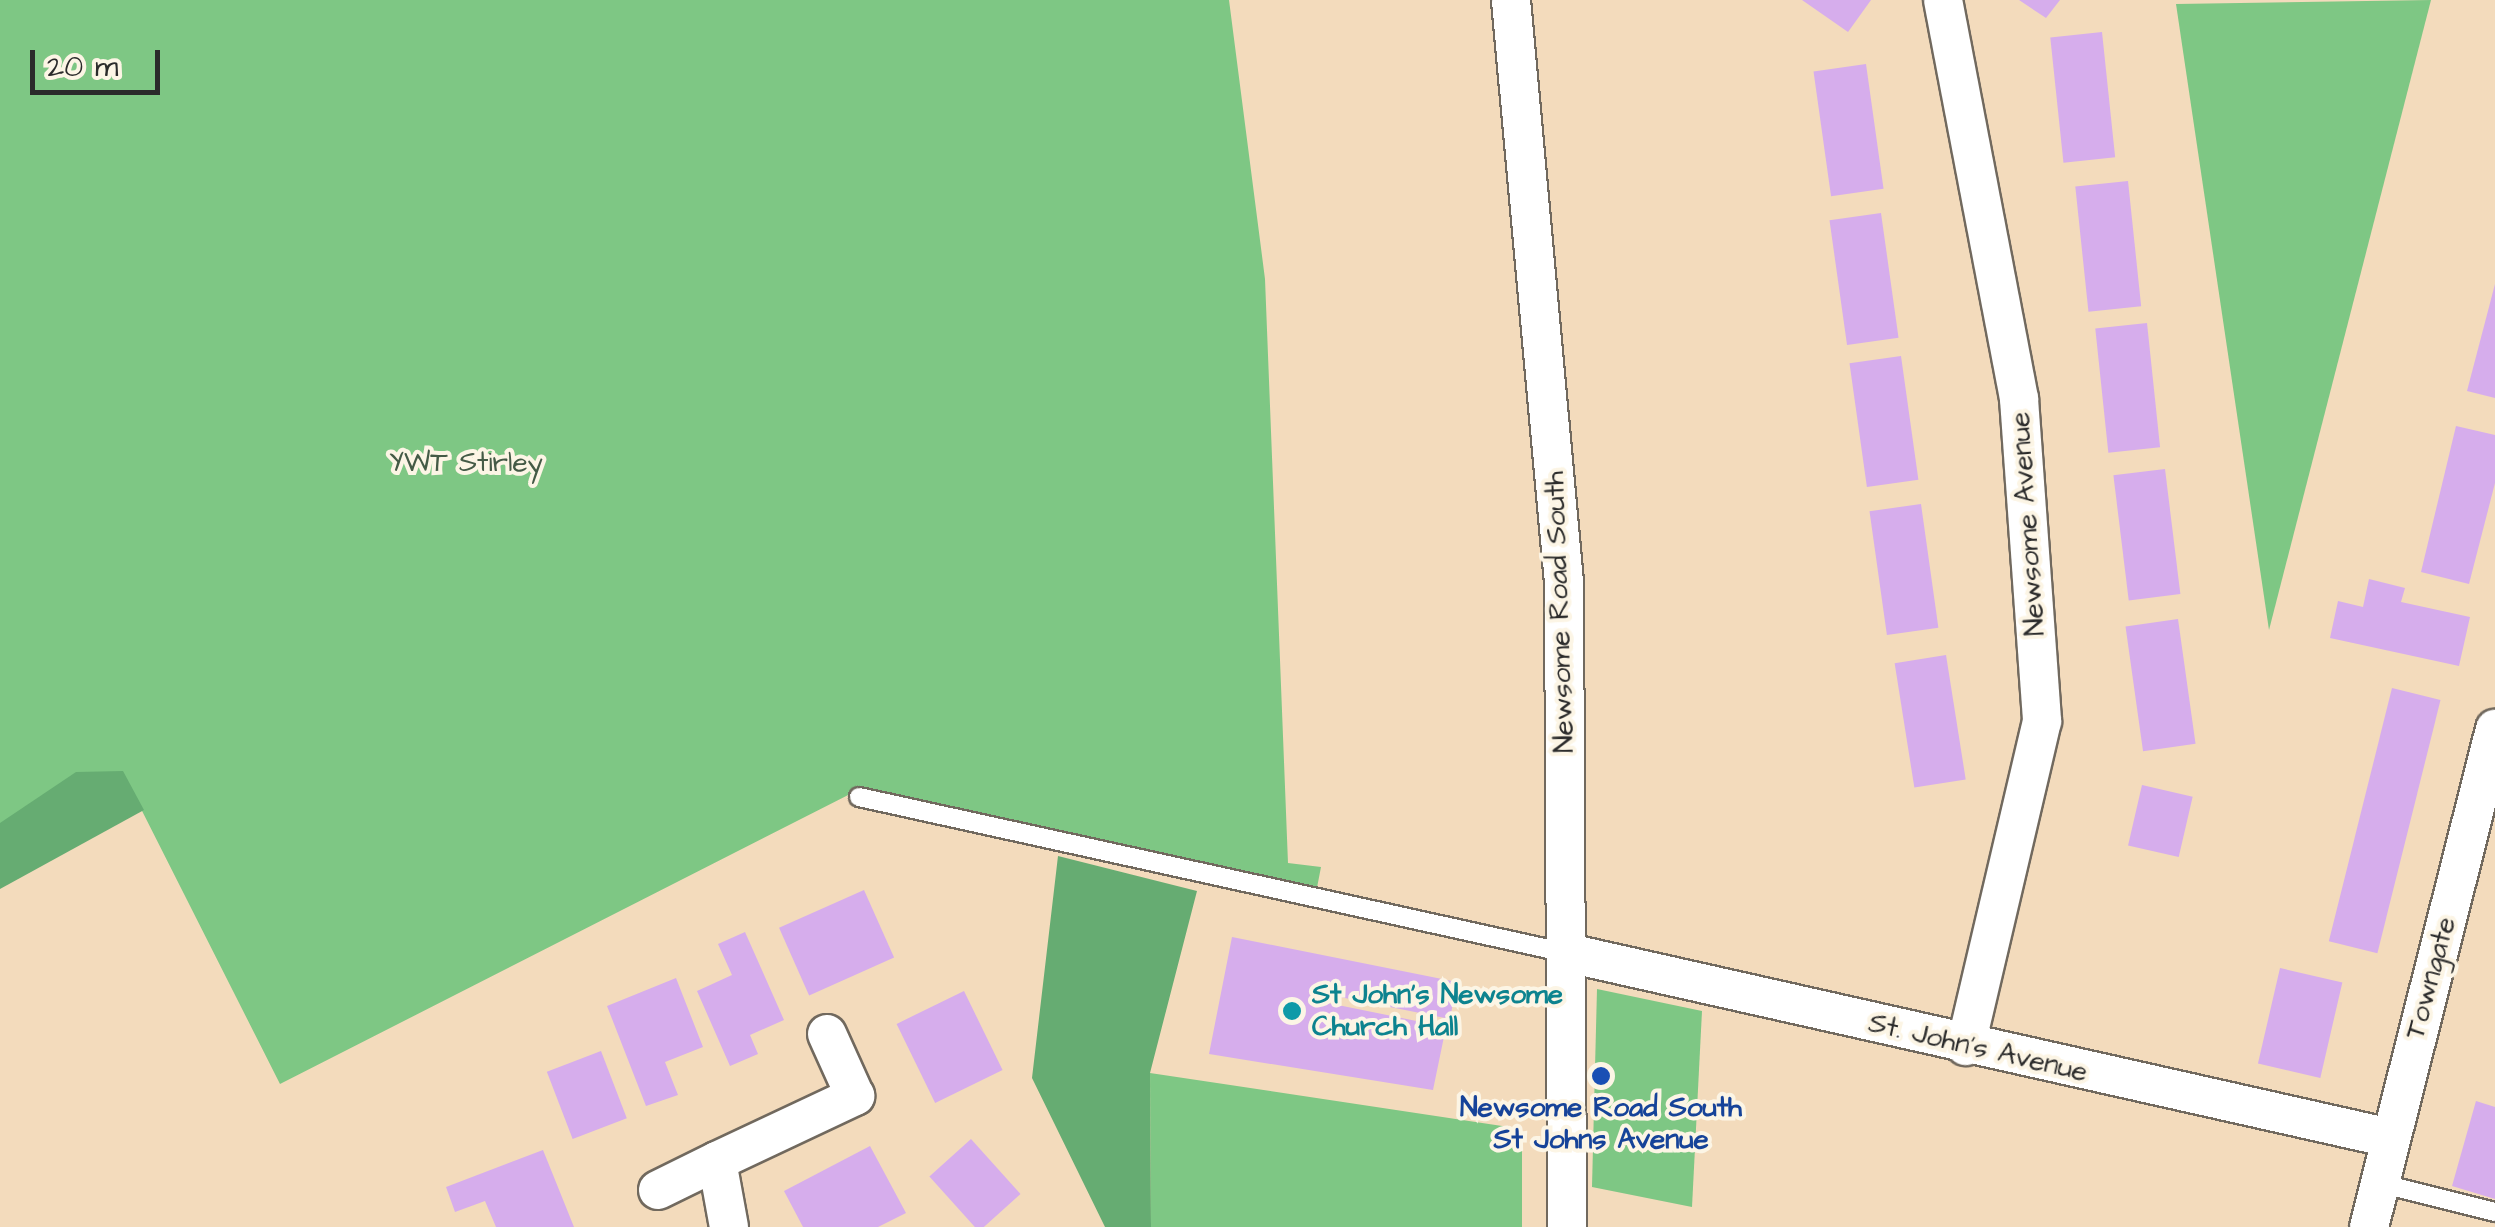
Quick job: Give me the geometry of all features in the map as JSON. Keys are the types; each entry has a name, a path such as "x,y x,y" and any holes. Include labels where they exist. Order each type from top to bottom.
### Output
{"street":[{"name":"Newsome Road South","path":"1511,0 1564,582 1567,1227"},
{"name":"Newsome Avenue","path":"1943,0 2019,399 2042,721 1966,1046"},
{"name":"Towngate","path":"2369,1227 2495,730"},
{"name":"St. John's Avenue","path":"1568,953 1966,1046 2390,1138"},
{"path":"658,1190 855,1096 827,1034"},
{"path":"716,1161 729,1227"}],"lane":[{"path":"859,797 1568,953"},
{"path":"2379,1183 2495,1212"}],"green space":[{"name":"YWT Stirley","path":"0,0 1229,0 1265,279 1288,863 1321,867 1315,898 862,788 280,1084 135,797 0,859"},
{"path":"2431,0 2269,630 2176,4"},
{"path":"123,771 144,810 0,889 0,823 76,772"},
{"path":"1058,856 1197,891 1150,1073 1151,1227 1105,1227 1032,1078"},
{"path":"1597,989 1702,1011 1692,1207 1592,1187"},
{"path":"1150,1073 1522,1129 1522,1227 1151,1227"}],"building":[{"path":"1802,0 1871,0 1848,32"},
{"path":"2019,0 2060,0 2046,18"},
{"path":"2102,32 2115,157 2063,163 2050,37"},
{"path":"1866,64 1884,189 1831,196 1814,71"},
{"path":"2128,181 2141,306 2088,312 2075,187"},
{"path":"1881,213 1899,338 1847,345 1830,220"},
{"path":"2495,284 2495,398 2467,391"},
{"path":"2147,323 2160,447 2108,453 2095,328"},
{"path":"1901,356 1918,480 1867,487 1850,363"},
{"path":"2456,426 2495,435 2495,483 2469,584 2421,572"},
{"path":"2165,469 2180,594 2129,600 2113,475"},
{"path":"1921,504 1938,628 1887,635 1870,511"},
{"path":"2369,579 2405,588 2401,602 2470,617 2459,666 2330,638 2338,601 2363,607"},
{"path":"2178,619 2196,744 2143,751 2126,626"},
{"path":"1946,655 1966,779 1914,788 1895,663"},
{"path":"2392,688 2441,700 2377,953 2329,941"},
{"path":"2142,785 2193,797 2179,857 2128,845"},
{"path":"864,890 894,958 809,995 779,928"},
{"path":"745,932 784,1020 750,1035 758,1054 730,1066 697,991 732,975 718,944"},
{"name":"St John's Newsome Church Hall","path":"1232,937 1457,982 1450,1019 1325,994 1323,1002 1446,1027 1433,1090 1209,1054"},
{"path":"2280,968 2342,982 2320,1078 2258,1063"},
{"path":"676,978 703,1047 665,1062 678,1095 646,1106 607,1006"},
{"path":"964,991 1003,1070 935,1103 897,1024"},
{"path":"601,1051 627,1118 573,1139 547,1072"},
{"path":"2476,1101 2495,1107 2495,1199 2452,1186"},
{"path":"971,1139 1021,1194 984,1227 975,1227 929,1176"},
{"path":"870,1146 906,1213 878,1227 803,1227 784,1191"},
{"path":"543,1150 574,1227 496,1227 485,1201 455,1212 446,1187"}],"place":[{"name":"St John's Newsome Church Hall","path":"1292,1011"},
{"name":"Newsome Road South St Johns Avenue","path":"1601,1076"}]}
